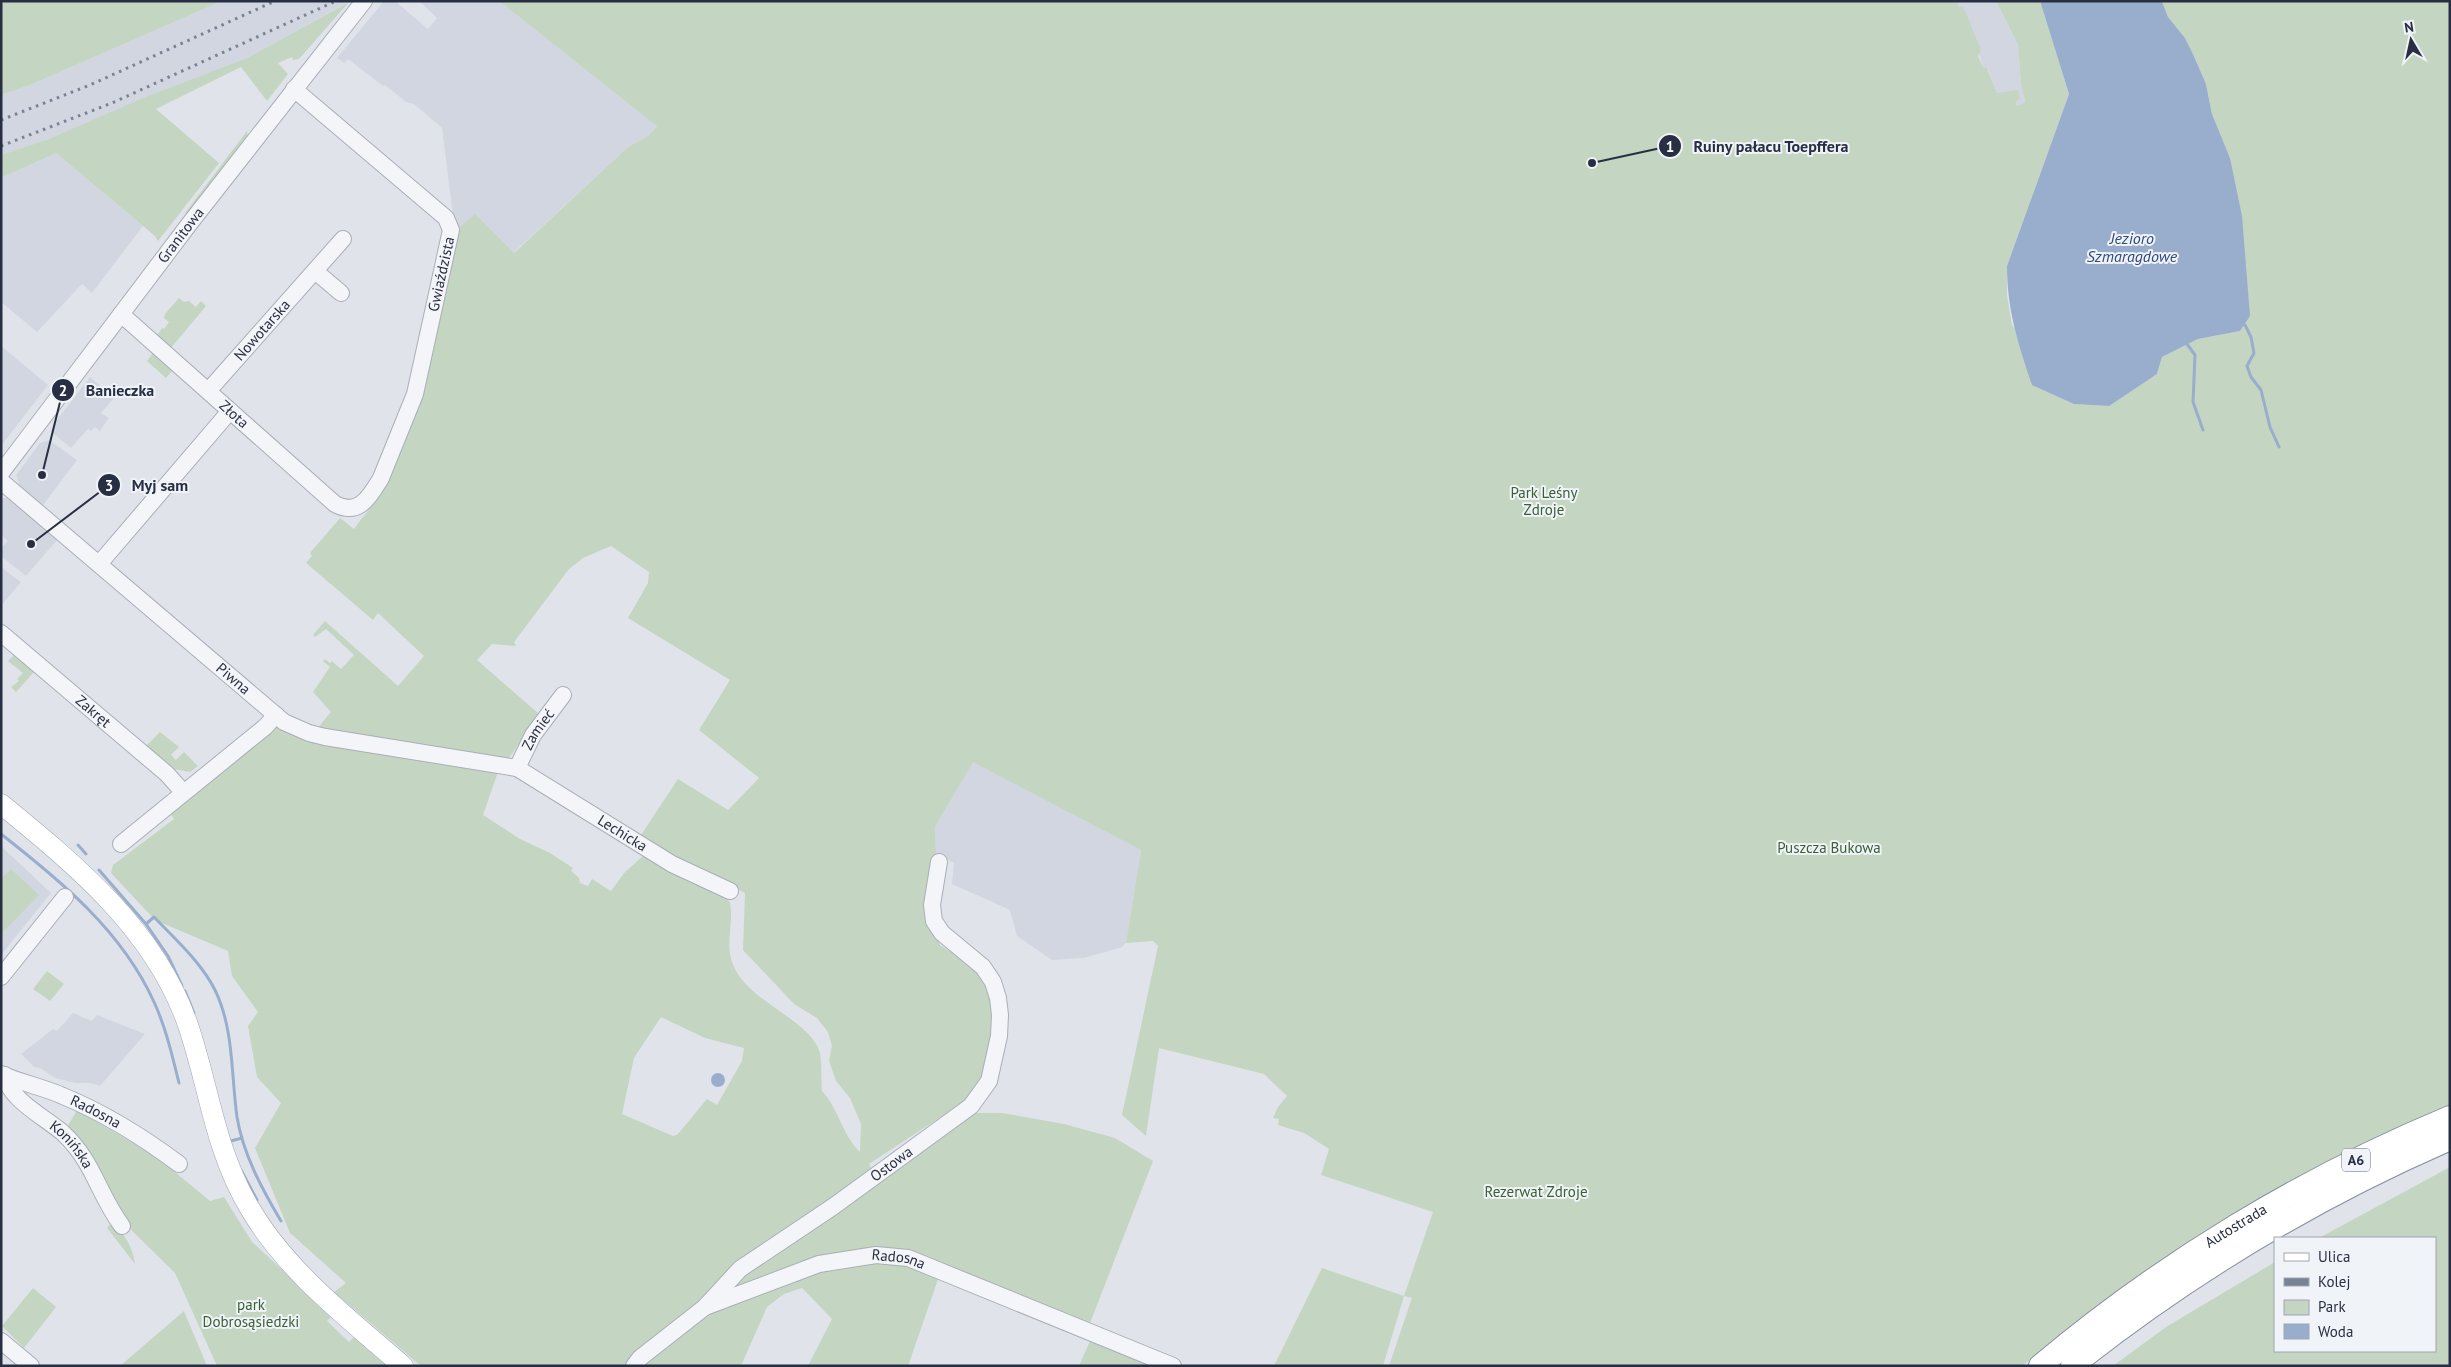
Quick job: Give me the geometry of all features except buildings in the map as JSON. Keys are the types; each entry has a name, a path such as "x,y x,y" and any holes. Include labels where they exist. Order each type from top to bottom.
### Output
{"highway":[{"name":"Autostrada","path":"2040,1366 2145,1286 2270,1218 2353,1162 2450,1117"},
{"name":"Autostrada","path":"2270,1218 2450,1138"},
{"name":"Autostrada","path":"2072,1366 2243,1234"}],"main road":[{"path":"1,789 52,845 119,910 140,934 159,964 177,997 189,1027 216,1133 238,1188 269,1238 292,1265 325,1297 403,1366"},
{"path":"1,804 52,845"}],"street":[{"name":"Granitowa","path":"1,473 294,88 364,1"},
{"name":"Gwiaździsta","path":"294,88 446,218 451,224 452,230 415,394 381,478 362,504 350,509"},
{"name":"Nowotarska","path":"209,390 343,239"},
{"path":"315,271 341,293"},
{"name":"Złota","path":"121,314 209,390 230,411 333,502 350,509"},
{"path":"99,564 230,411"},
{"name":"Piwna","path":"1,480 276,715 294,728 325,737 517,768"},
{"name":"Zakręt","path":"1,633 167,774 183,792"},
{"name":"Zamieć","path":"517,768 533,735 563,695"},
{"path":"121,844 265,727 276,715"},
{"name":"Lechicka","path":"517,768 672,864 730,891"},
{"name":"Ostowa","path":"705,1307 740,1270 841,1202 971,1106 989,1081 999,1036 1000,1008 989,976 983,967 942,933 934,921 932,905 939,862"},
{"path":"1,977 65,897"},
{"name":"Radosna","path":"3,1074 58,1094 102,1114 179,1164"},
{"name":"Konińska","path":"3,1074 11,1091 56,1127 80,1152 94,1173 104,1200 122,1226"},
{"name":"Radosna","path":"634,1366 640,1358 705,1307 819,1264 858,1256 892,1255 924,1264 1173,1366"},
{"path":"1,1341 31,1366"}],"shaded area":[{"path":"222,1 350,1 247,58 49,139 1,155 1,95 30,85"},
{"path":"384,1 395,1 428,29 437,18 419,1 499,1 657,125 648,136 628,147 513,253 475,215 455,231 442,128 414,104 406,102 348,59 344,63 337,58"},
{"path":"1957,1 1996,1 2018,45 2021,85 2025,102 2017,106 2016,102 1997,93 1988,69 1983,67 1963,6 1959,7"},
{"path":"56,153 143,226 92,293 82,284 37,332 1,302 1,178"},
{"path":"1,346 48,385 1,446"},
{"path":"90,377 114,398 101,413 109,418 100,431 95,427 91,431 88,429 71,448 51,432 56,421"},
{"path":"49,440 77,460 43,505 20,487 16,475 40,443"},
{"path":"1,498 7,498 58,539 26,576 1,556 1,548 8,541 1,535"},
{"path":"1,567 21,582 1,606"},
{"path":"973,761 1141,850 1126,943 1122,947 1084,958 1052,960 1017,936 1010,910 952,884 954,863 936,854 935,827"},
{"path":"1,846 51,893 1,955"},
{"path":"73,1013 92,1021 97,1015 145,1034 100,1086 55,1078 40,1068 34,1067 21,1054 53,1029 57,1031"}],"green space":[{"path":"1,1 222,1 30,85 1,95"},
{"name":"Park Leśny Zdroje","path":"499,1 1957,1 1959,7 1963,6 1981,50 1978,56 1983,67 1987,68 1997,93 2018,90 2020,98 2016,102 2017,106 2025,102 2021,85 2018,45 1996,1 2040,1 2069,94 2007,266 2007,296 2012,325 2074,404 2108,406 2157,374 2162,357 2198,339 2240,331 2249,303 2230,158 2212,114 2206,84 2193,54 2185,38 2168,17 2160,1 2450,1 2450,1106 2196,1239 2117,1291 2022,1366 1389,1366 1412,1298 1404,1296 1433,1212 1321,1175 1329,1149 1304,1133 1278,1125 1279,1119 1273,1118 1278,1107 1287,1096 1264,1074 1159,1048 1146,1136 1122,1115 1158,946 1153,941 1126,943 1141,850 973,762 935,827 936,854 927,879 924,907 940,945 975,968 987,985 993,1008 995,1036 981,1084 965,1101 869,1164 880,1183 972,1113 1002,1113 1064,1124 1115,1138 1153,1161 1090,1323 943,1265 908,1366 808,1366 832,1319 802,1288 784,1294 767,1307 741,1366 421,1366 334,1292 346,1283 290,1233 255,1148 281,1103 257,1077 248,1026 258,1012 232,976 228,951 155,920 111,873 113,865 174,819 170,813 274,726 279,725 499,769 483,815 520,839 550,853 573,868 571,871 579,878 580,883 588,886 592,879 611,891 625,872 643,856 719,894 730,902 729,943 734,967 753,991 793,1021 815,1042 820,1053 822,1091 833,1106 849,1138 860,1152 861,1124 850,1098 836,1081 829,1061 832,1046 828,1032 817,1018 794,1004 743,950 745,893 639,838 678,779 728,810 759,778 699,730 730,680 628,618 648,583 649,572 611,546 583,558 569,569 514,642 516,646 492,644 477,660 539,714 507,761 316,730 331,712 313,692 330,667 323,661 325,659 330,663 332,661 341,669 354,655 326,629 315,637 313,635 325,621 398,686 424,656 378,613 373,620 306,563 312,556 310,553 340,518 354,529 382,492 399,457 429,362 455,231 475,214 514,253 628,147 648,136 657,126","holes":["661,1017 705,1038 744,1048 742,1061 717,1105 707,1099 678,1134 673,1136 622,1114 634,1058"]},
{"path":"349,2 299,59 293,60 292,57 278,63 288,74 267,101 241,67 156,109 219,163 158,241 155,236 56,153 1,178 1,155 49,139 141,99 247,58"},
{"path":"247,131 248,137 188,216 185,213"},
{"path":"179,298 184,302 189,301 196,307 201,301 206,306 170,349 156,337 169,322 164,318 165,314"},
{"path":"153,353 173,370 166,378 147,361"},
{"path":"14,655 34,672 16,692 11,687 19,681 17,679 23,673 8,661"},
{"path":"160,732 179,747 171,755 176,760 184,752 198,766 190,772 174,769 149,748 144,748"},
{"path":"11,869 39,895 1,934 1,879"},
{"path":"47,971 64,984 50,1001 33,989"},
{"name":"park Dobrosąsiedzki","path":"77,1110 158,1158 210,1201 224,1197 252,1242 332,1316 327,1321 349,1342 355,1336 389,1366 217,1366 175,1273 120,1219 65,1131"},
{"path":"2450,1167 2450,1366 2113,1366 2166,1327 2274,1263 2274,1352 2436,1352 2436,1237 2321,1237"},
{"path":"109,1225 115,1227 124,1236 132,1252 135,1264 107,1228"},
{"path":"1322,1268 1404,1296 1383,1366 1274,1366"},
{"path":"33,1288 56,1307 24,1348 2,1326"},
{"path":"184,1311 207,1366 120,1366"},
{"path":"1090,1341 1151,1366 1079,1366"}],"water":[{"name":"Jezioro Szmaragdowe","path":"2040,1 2162,2 2168,17 2185,38 2206,84 2212,114 2230,158 2242,216 2250,316 2240,331 2198,339 2162,357 2157,374 2109,406 2074,404 2032,385 2011,312 2007,266 2069,94"},
{"path":"715,1073 721,1073 725,1080 721,1087 715,1087 711,1083 711,1077"}],"waterway":[{"path":"2245,325 2251,337 2254,353 2247,366 2251,377 2261,390 2270,427 2279,447"},
{"path":"2187,344 2195,355 2193,402 2203,430"},
{"path":"1,834 67,889 88,909 125,952 141,976 154,1002 162,1022 179,1083"},
{"path":"78,845 86,854"},
{"path":"99,870 146,924 154,917 179,942 203,970 215,990 226,1020 229,1036 240,1131 254,1171 281,1221"},
{"path":"146,924 168,956 182,986"},
{"path":"185,991 194,1013"},
{"path":"231,1141 242,1138"},
{"path":"241,1170 257,1200"}],"railway":[{"path":"1,120 90,85 275,1"},
{"path":"1,146 112,103 336,1"}],"place":[{"name":"Ruiny pałacu Toepffera","path":"1592,163"},
{"name":"Banieczka","path":"42,475"},
{"name":"Myj sam","path":"31,544"}],"park label":[{"name":"Puszcza Bukowa","path":"1829,848"},
{"name":"Rezerwat Zdroje","path":"1536,1192"}]}
